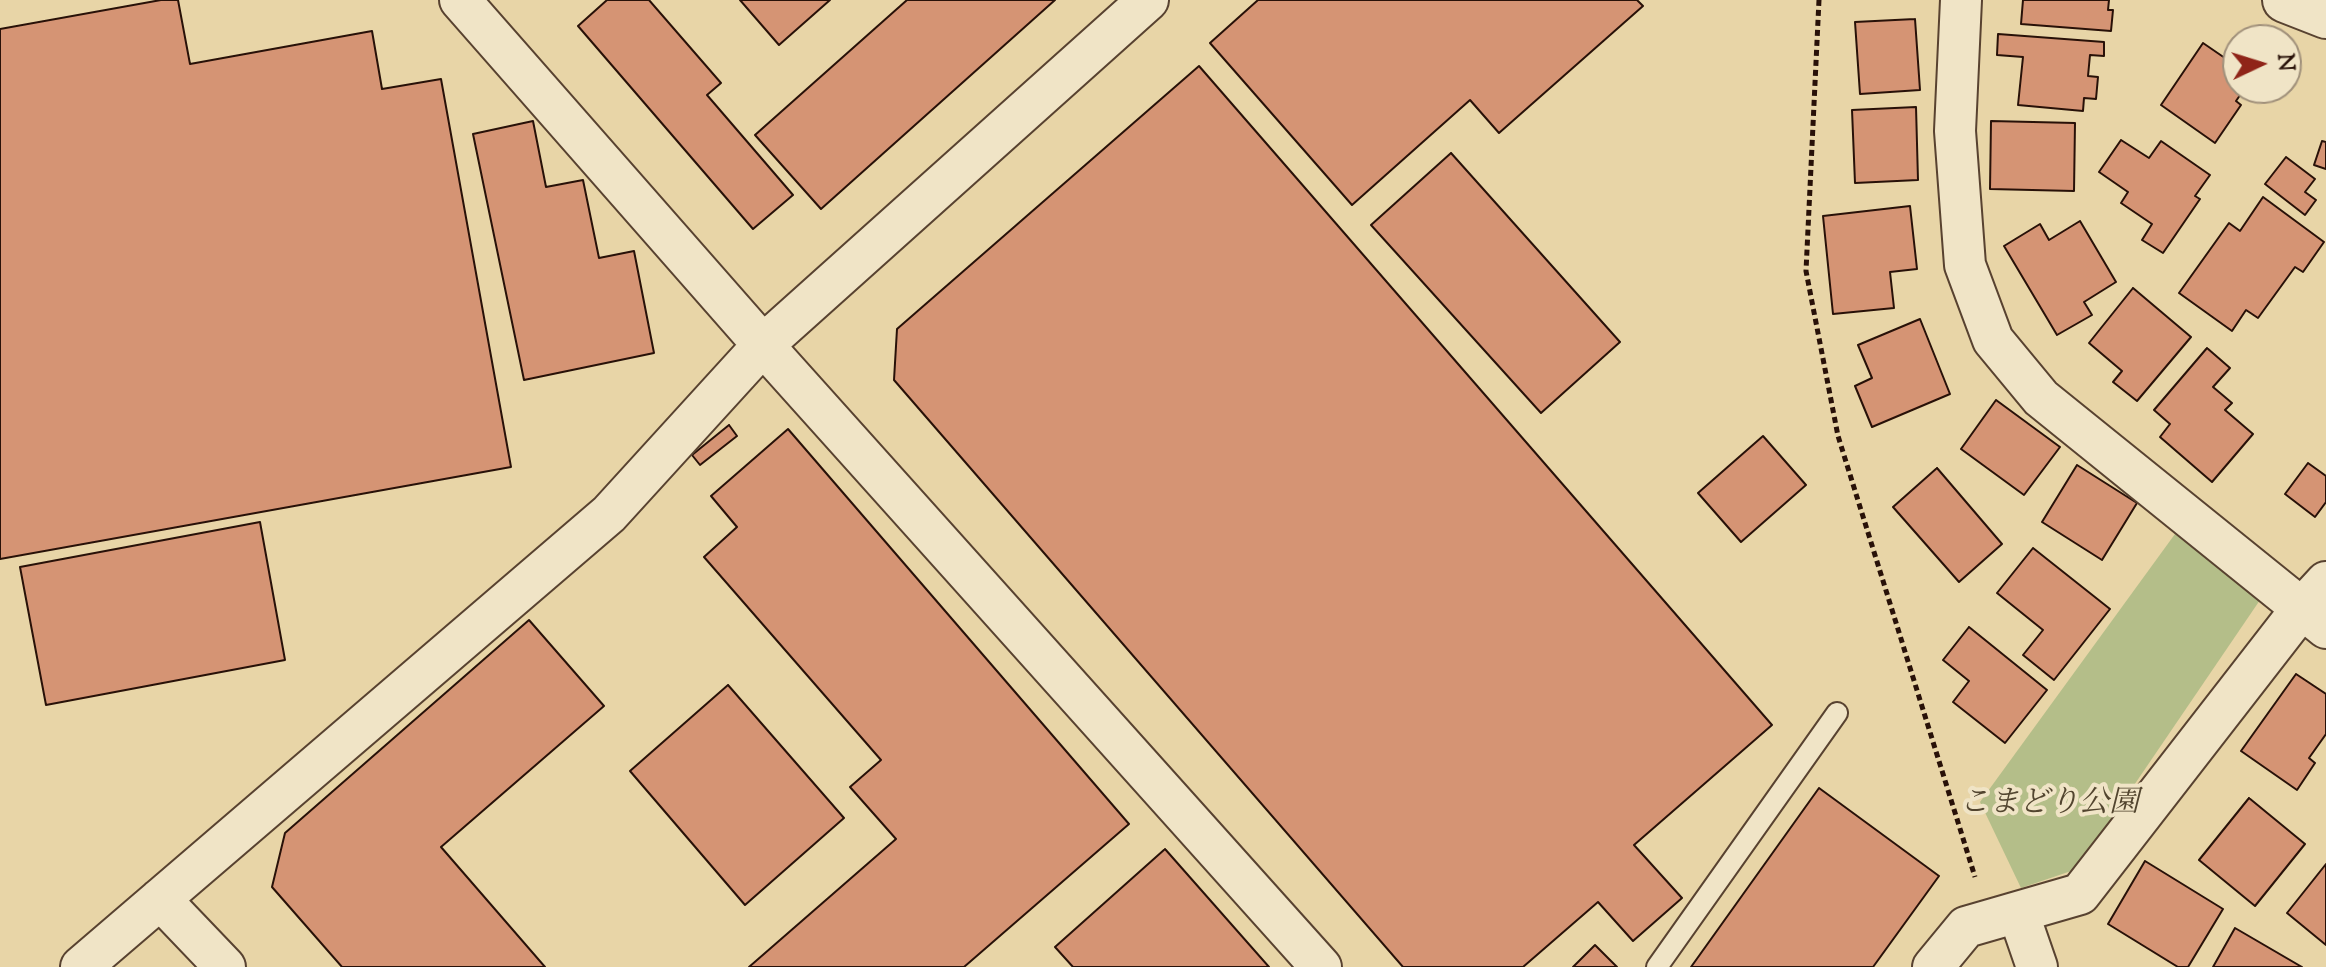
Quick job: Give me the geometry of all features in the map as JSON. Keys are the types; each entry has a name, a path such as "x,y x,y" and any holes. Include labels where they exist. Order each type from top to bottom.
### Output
{"street":[{"path":"460,0 763,345 1321,967"},
{"path":"81,967 609,514 763,345 1148,0"},
{"path":"1933,967 1966,927 2080,894 2318,606 2041,398 1993,340 1965,265 1955,131 1961,0"},
{"path":"2285,0 2326,16"},
{"path":"160,899 225,967"},
{"path":"2003,916 2037,967"}],"lane":[{"path":"1657,967 1837,713"}],"path":[{"path":"1819,0 1806,271 1838,436 2003,916"}],"green space":[{"name":"こまどり公園","path":"2175,534 2260,600 2077,869 2021,888 1980,802"}],"building":[{"path":"161,0 178,0 190,64 372,31 382,89 441,79 511,467 0,559 0,29"},
{"path":"607,0 649,0 721,83 707,95 793,195 753,229 578,26"},
{"path":"740,0 830,0 779,45"},
{"path":"907,0 1055,0 821,209 755,135"},
{"path":"1258,0 1637,0 1643,6 1499,133 1470,100 1352,205 1210,43"},
{"path":"2023,0 2109,0 2108,10 2113,10 2111,31 2021,24"},
{"path":"1915,19 1920,90 1860,94 1855,22"},
{"path":"1998,34 2104,42 2104,56 2090,55 2088,76 2098,77 2096,99 2084,98 2083,111 2018,105 2023,57 1997,55"},
{"path":"2203,43 2222,56 2222,104 2241,105 2215,143 2161,105"},
{"path":"1199,66 1772,725 1634,845 1682,898 1633,941 1598,902 1523,967 1403,967 894,380 897,329"},
{"path":"1916,107 1918,180 1855,183 1852,110"},
{"path":"533,121 546,187 583,180 599,258 634,251 654,353 524,380 473,134"},
{"path":"1991,121 2075,123 2074,191 1990,189"},
{"path":"2121,140 2149,158 2161,141 2210,175 2195,196 2200,199 2163,253 2142,240 2152,224 2121,203 2128,192 2099,172"},
{"path":"2322,141 2326,142 2326,169 2314,165"},
{"path":"1451,153 1620,342 1541,413 1371,225"},
{"path":"2286,157 2315,179 2305,192 2316,200 2305,215 2265,184"},
{"path":"2263,197 2324,242 2303,272 2295,267 2258,318 2246,310 2232,331 2179,293 2229,223 2240,231"},
{"path":"1910,206 1917,269 1890,272 1894,308 1833,314 1823,216"},
{"path":"2080,221 2116,282 2084,302 2092,315 2057,335 2004,246 2040,224 2049,240"},
{"path":"2133,288 2191,337 2137,401 2113,382 2122,371 2089,343"},
{"path":"1920,319 1950,394 1872,427 1855,386 1872,378 1858,345"},
{"path":"2207,348 2230,368 2213,387 2232,403 2225,410 2253,434 2212,482 2160,437 2170,424 2154,410"},
{"path":"1996,400 2060,447 2024,495 1961,449"},
{"path":"729,425 737,436 700,465 692,455"},
{"path":"788,429 1129,824 964,967 749,967 896,839 850,787 881,760 704,557 737,527 711,496"},
{"path":"1763,436 1806,485 1741,542 1698,493"},
{"path":"2308,463 2326,476 2326,502 2315,517 2285,494"},
{"path":"2077,465 2137,503 2102,560 2042,522"},
{"path":"1937,468 2002,544 1959,582 1893,507"},
{"path":"260,522 285,660 46,705 20,567"},
{"path":"2033,548 2110,609 2054,680 2023,655 2043,630 1997,593"},
{"path":"529,620 604,706 441,847 545,967 342,967 272,887 285,833"},
{"path":"1969,627 2047,690 2005,743 1953,702 1969,681 1943,660"},
{"path":"2296,674 2326,694 2326,734 2309,758 2315,763 2297,790 2241,751"},
{"path":"728,685 844,818 745,905 630,771"},
{"path":"1819,788 1939,876 1873,967 1691,967"},
{"path":"2249,798 2305,844 2255,906 2199,860"},
{"path":"1165,849 1269,967 1073,967 1055,947"},
{"path":"2145,861 2223,909 2188,967 2178,967 2108,924"},
{"path":"2326,864 2326,945 2287,913"},
{"path":"2235,928 2302,967 2213,967"},
{"path":"1595,945 1617,967 1573,967"}]}
